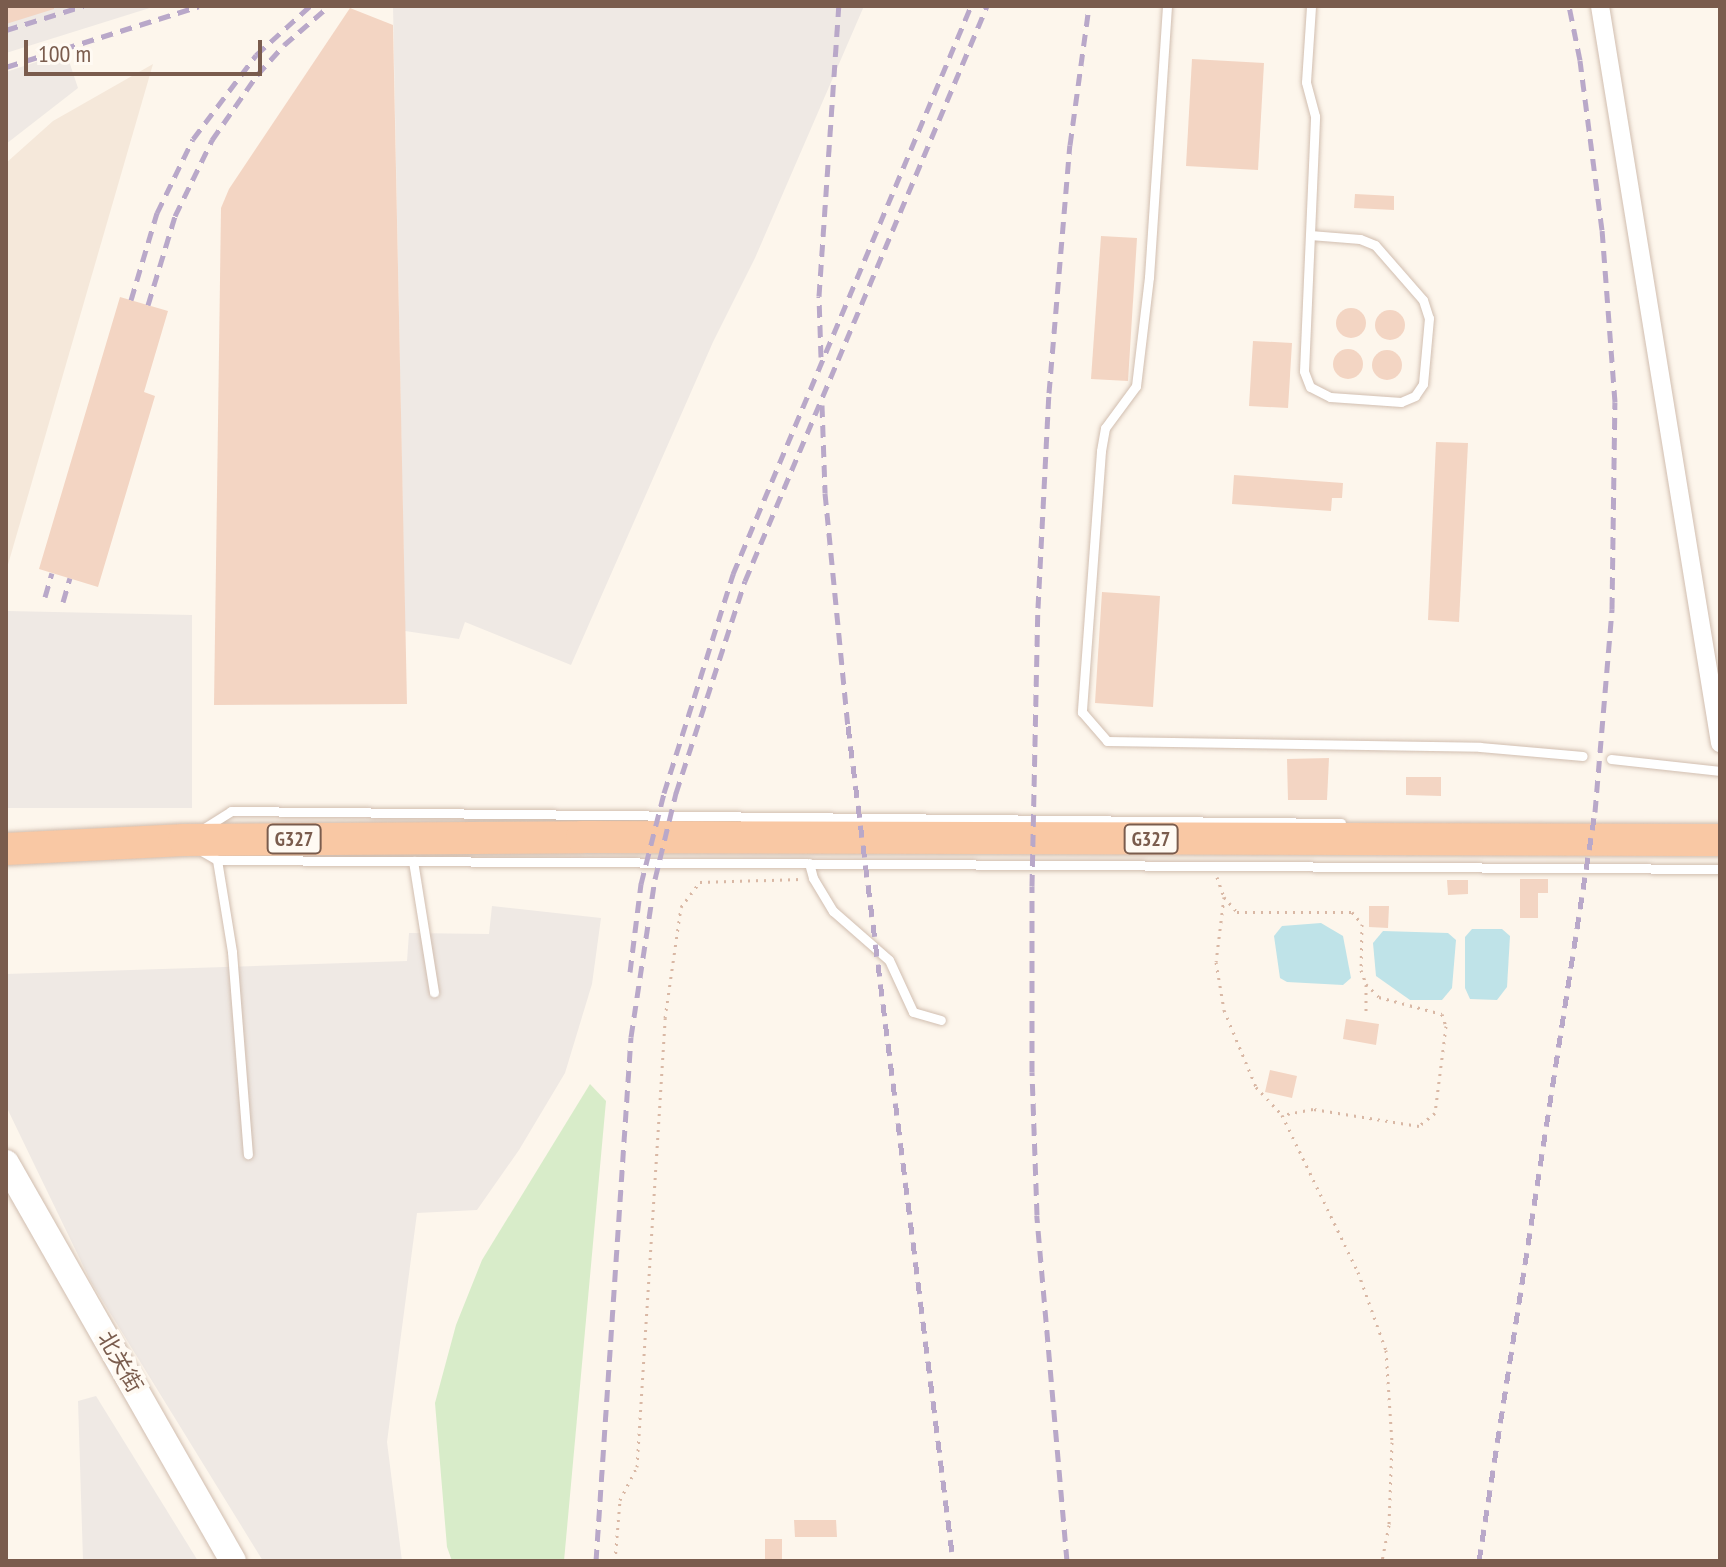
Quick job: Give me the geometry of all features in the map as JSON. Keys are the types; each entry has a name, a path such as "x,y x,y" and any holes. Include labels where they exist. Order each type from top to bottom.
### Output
{"highway":[{"name":"G327","path":"6,849 184,840 598,837 1720,840"}],"main road":[{"name":"北关街","path":"6,1163 233,1561"}],"street":[{"path":"1600,6 1720,743"}],"lane":[{"path":"1167,6 1149,277 1136,386 1105,428 1101,451 1082,712 1107,741 1480,747 1583,756"},
{"path":"1310,235 1360,239 1375,245 1423,300 1429,318 1423,384 1415,396 1401,402 1330,397 1310,387 1304,371 1315,116 1306,82 1311,6"},
{"path":"1611,759 1720,771"},
{"path":"1353,823 231,811 184,840 217,860 1720,869"},
{"path":"217,860 232,952 248,1154"},
{"path":"413,861 434,992"},
{"path":"809,863 813,878 833,911 889,960 913,1012 941,1020"}],"path":[{"path":"1213,866 1224,897 1237,912 1352,912 1362,924 1361,970 1366,984 1366,1013"},
{"path":"615,1561 620,1500 637,1467 665,1018 681,907 700,882 813,878"},
{"path":"1224,897 1216,962 1224,1010 1256,1087 1282,1115 1358,1272 1386,1350 1392,1442 1389,1525 1382,1561"},
{"path":"1282,1115 1313,1109 1419,1126 1435,1113 1446,1026 1442,1014 1379,997 1366,984"}],"shaded area":[{"path":"6,6 156,6 6,53"},
{"path":"393,6 864,6 755,258 713,342 571,665 465,622 459,639 405,631"},
{"path":"66,52 78,88 6,144 6,72"},
{"path":"153,64 6,568 6,163 53,121"},
{"path":"6,568 8,611 192,615 192,808 6,808"},
{"path":"492,906 601,918 592,984 565,1073 519,1150 477,1210 417,1213 387,1442 402,1561 263,1561 91,1282 6,1106 6,974 407,961 409,933 489,934"},
{"path":"96,1396 198,1561 83,1561 78,1401"}],"green space":[{"path":"590,1084 606,1101 564,1561 452,1561 447,1547 435,1403 456,1325 482,1260"}],"water":[{"path":"1321,923 1343,936 1351,978 1343,985 1287,982 1280,978 1274,936 1282,926"},
{"path":"1472,929 1502,929 1510,936 1507,987 1497,1000 1470,999 1465,988 1465,937"},
{"path":"1383,931 1448,933 1456,940 1452,988 1442,1000 1410,1000 1376,976 1373,943"}],"building":[{"path":"6,6 54,6 54,9 6,24"},
{"path":"350,8 393,25 407,704 214,705 221,208 229,189"},
{"path":"1192,59 1264,63 1258,170 1186,166"},
{"path":"1355,194 1394,196 1394,210 1354,208"},
{"path":"1101,236 1137,238 1128,381 1091,379"},
{"path":"120,297 168,311 144,392 155,396 98,587 39,569"},
{"path":"1351,308 1357,309 1365,317 1365,329 1357,337 1351,338 1345,337 1337,329 1336,323 1337,317 1345,309"},
{"path":"1390,310 1396,311 1404,319 1404,331 1396,339 1390,340 1384,339 1376,331 1375,325 1376,319 1384,311"},
{"path":"1253,341 1292,343 1288,408 1249,406"},
{"path":"1348,349 1354,350 1362,358 1362,370 1354,378 1348,379 1342,378 1334,370 1333,364 1334,358 1342,350"},
{"path":"1387,350 1393,351 1401,359 1401,371 1393,379 1387,380 1381,379 1373,371 1372,365 1373,359 1381,351"},
{"path":"1436,442 1468,443 1459,622 1428,620"},
{"path":"1234,475 1343,483 1342,498 1332,498 1331,511 1232,504"},
{"path":"1102,592 1160,596 1153,707 1095,703"},
{"path":"1329,758 1327,800 1288,800 1287,759"},
{"path":"1406,777 1441,777 1441,796 1406,795"},
{"path":"1520,879 1548,879 1548,893 1538,893 1538,918 1520,918"},
{"path":"1447,880 1468,880 1468,894 1448,895"},
{"path":"1369,906 1389,906 1388,928 1369,927"},
{"path":"1346,1019 1379,1024 1376,1045 1343,1039"},
{"path":"1270,1070 1297,1076 1292,1098 1265,1092"},
{"path":"794,1520 836,1520 837,1537 795,1537"},
{"path":"765,1539 782,1539 782,1561 765,1561"}],"railway":[{"path":"6,30 83,6"},
{"path":"6,67 199,6"},
{"path":"131,300 157,213 193,139 256,55 310,6"},
{"path":"148,305 175,216 212,140 257,75 284,45 329,6"},
{"path":"821,357 819,296 839,6"},
{"path":"630,972 641,884 664,793 733,574 971,6"},
{"path":"596,1561 631,1037 655,879 676,793 745,581 987,6"},
{"path":"1067,1561 1037,1215 1032,1072 1032,886 1038,608 1049,393 1070,145 1089,6"},
{"path":"1479,1561 1595,812 1612,609 1615,402 1602,230 1580,60 1569,6"},
{"path":"822,405 825,493 848,726 953,1561"},
{"path":"45,597 52,573"},
{"path":"63,602 70,578"}]}
